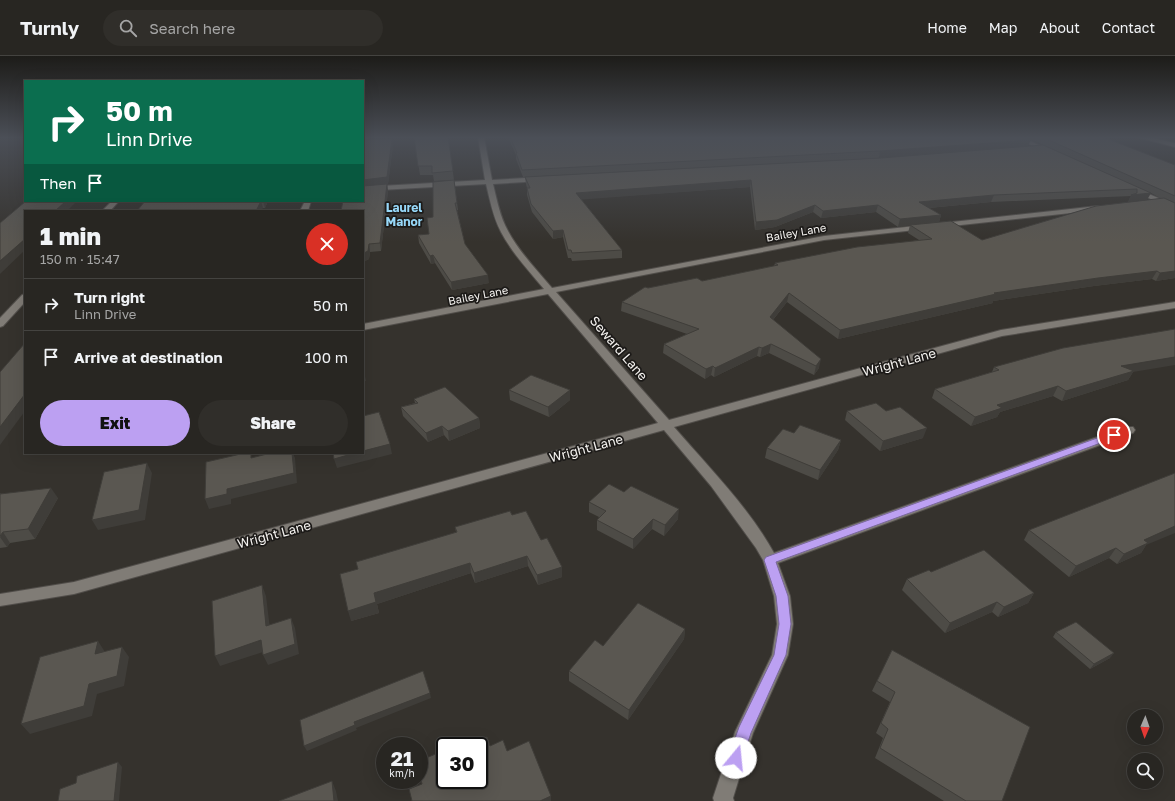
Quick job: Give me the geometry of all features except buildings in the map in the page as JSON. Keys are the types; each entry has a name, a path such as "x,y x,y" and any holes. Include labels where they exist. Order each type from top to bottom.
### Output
{"street":[{"name":"Seward Lane","path":"488,172 502,227 507,236 551,291 716,483 762,545 770,560 782,596 785,624 780,655 744,732 723,800"},
{"path":"364,189 553,179"},
{"path":"1126,186 1175,208"},
{"path":"107,210 115,202"},
{"path":"1146,203 1161,202"},
{"name":"Bailey Lane","path":"364,328 824,238 1108,207"},
{"path":"0,324 24,298"},
{"name":"Wright Lane","path":"0,600 74,588 668,426 1001,333 1175,305"},
{"path":"770,560 1129,430"}],"district":[{"name":"Laurel Manor","path":"404,214"}],"route":[{"path":"736,758 744,732 780,655 785,624 782,596 770,560 1114,435"}]}
